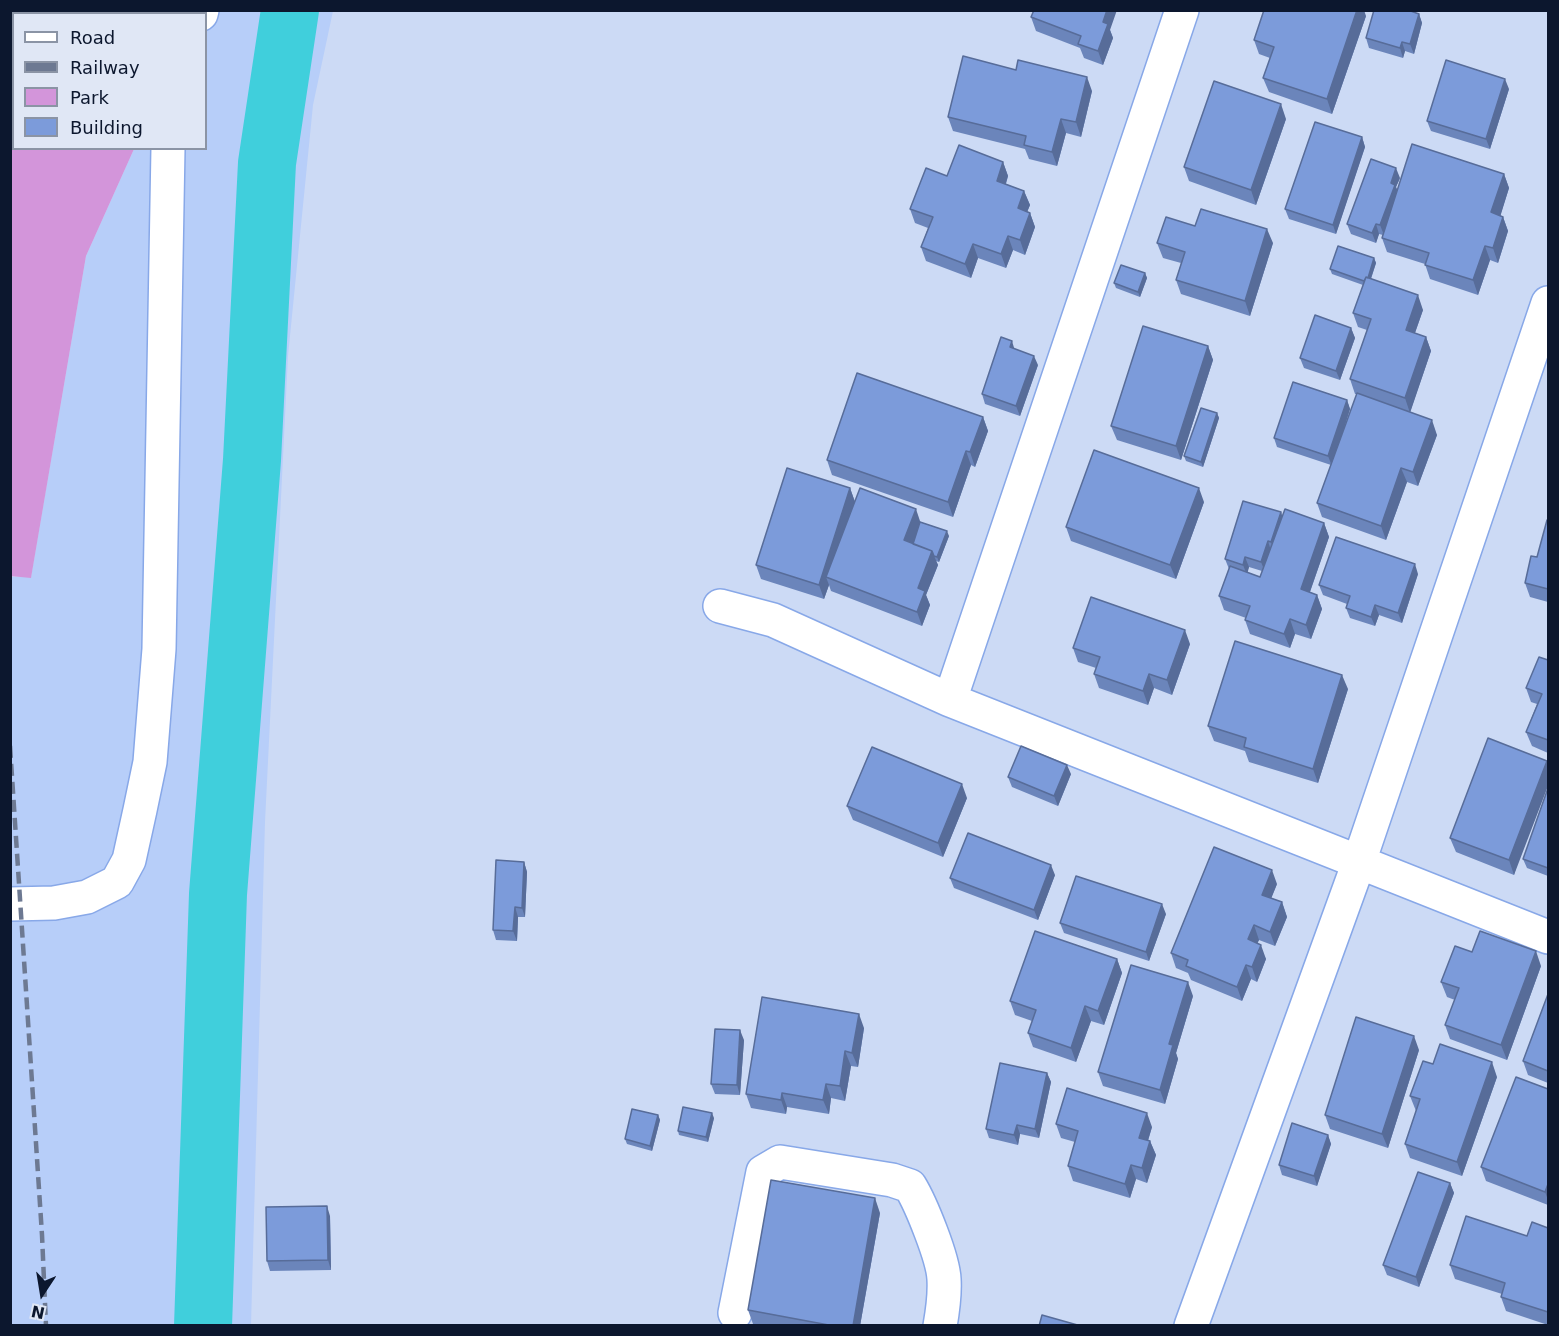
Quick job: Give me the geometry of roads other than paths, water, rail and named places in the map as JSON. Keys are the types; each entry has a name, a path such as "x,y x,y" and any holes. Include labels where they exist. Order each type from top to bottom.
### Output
{"street":[{"path":"950,700 1182,10"},
{"path":"10,904 54,903 87,897 117,882 129,860 140,810 150,762 159,649 168,150"},
{"path":"1191,1326 1359,862 1548,303"},
{"path":"720,606 773,620 950,700 1548,937"},
{"path":"735,1313 763,1172 780,1162 892,1180 910,1186 918,1200 944,1275 945,1301 940,1326"}],"waterway":[{"path":"203,1326 218,894 252,460 267,163 290,10"}],"railway":[{"path":"10,746 46,1326"}]}
